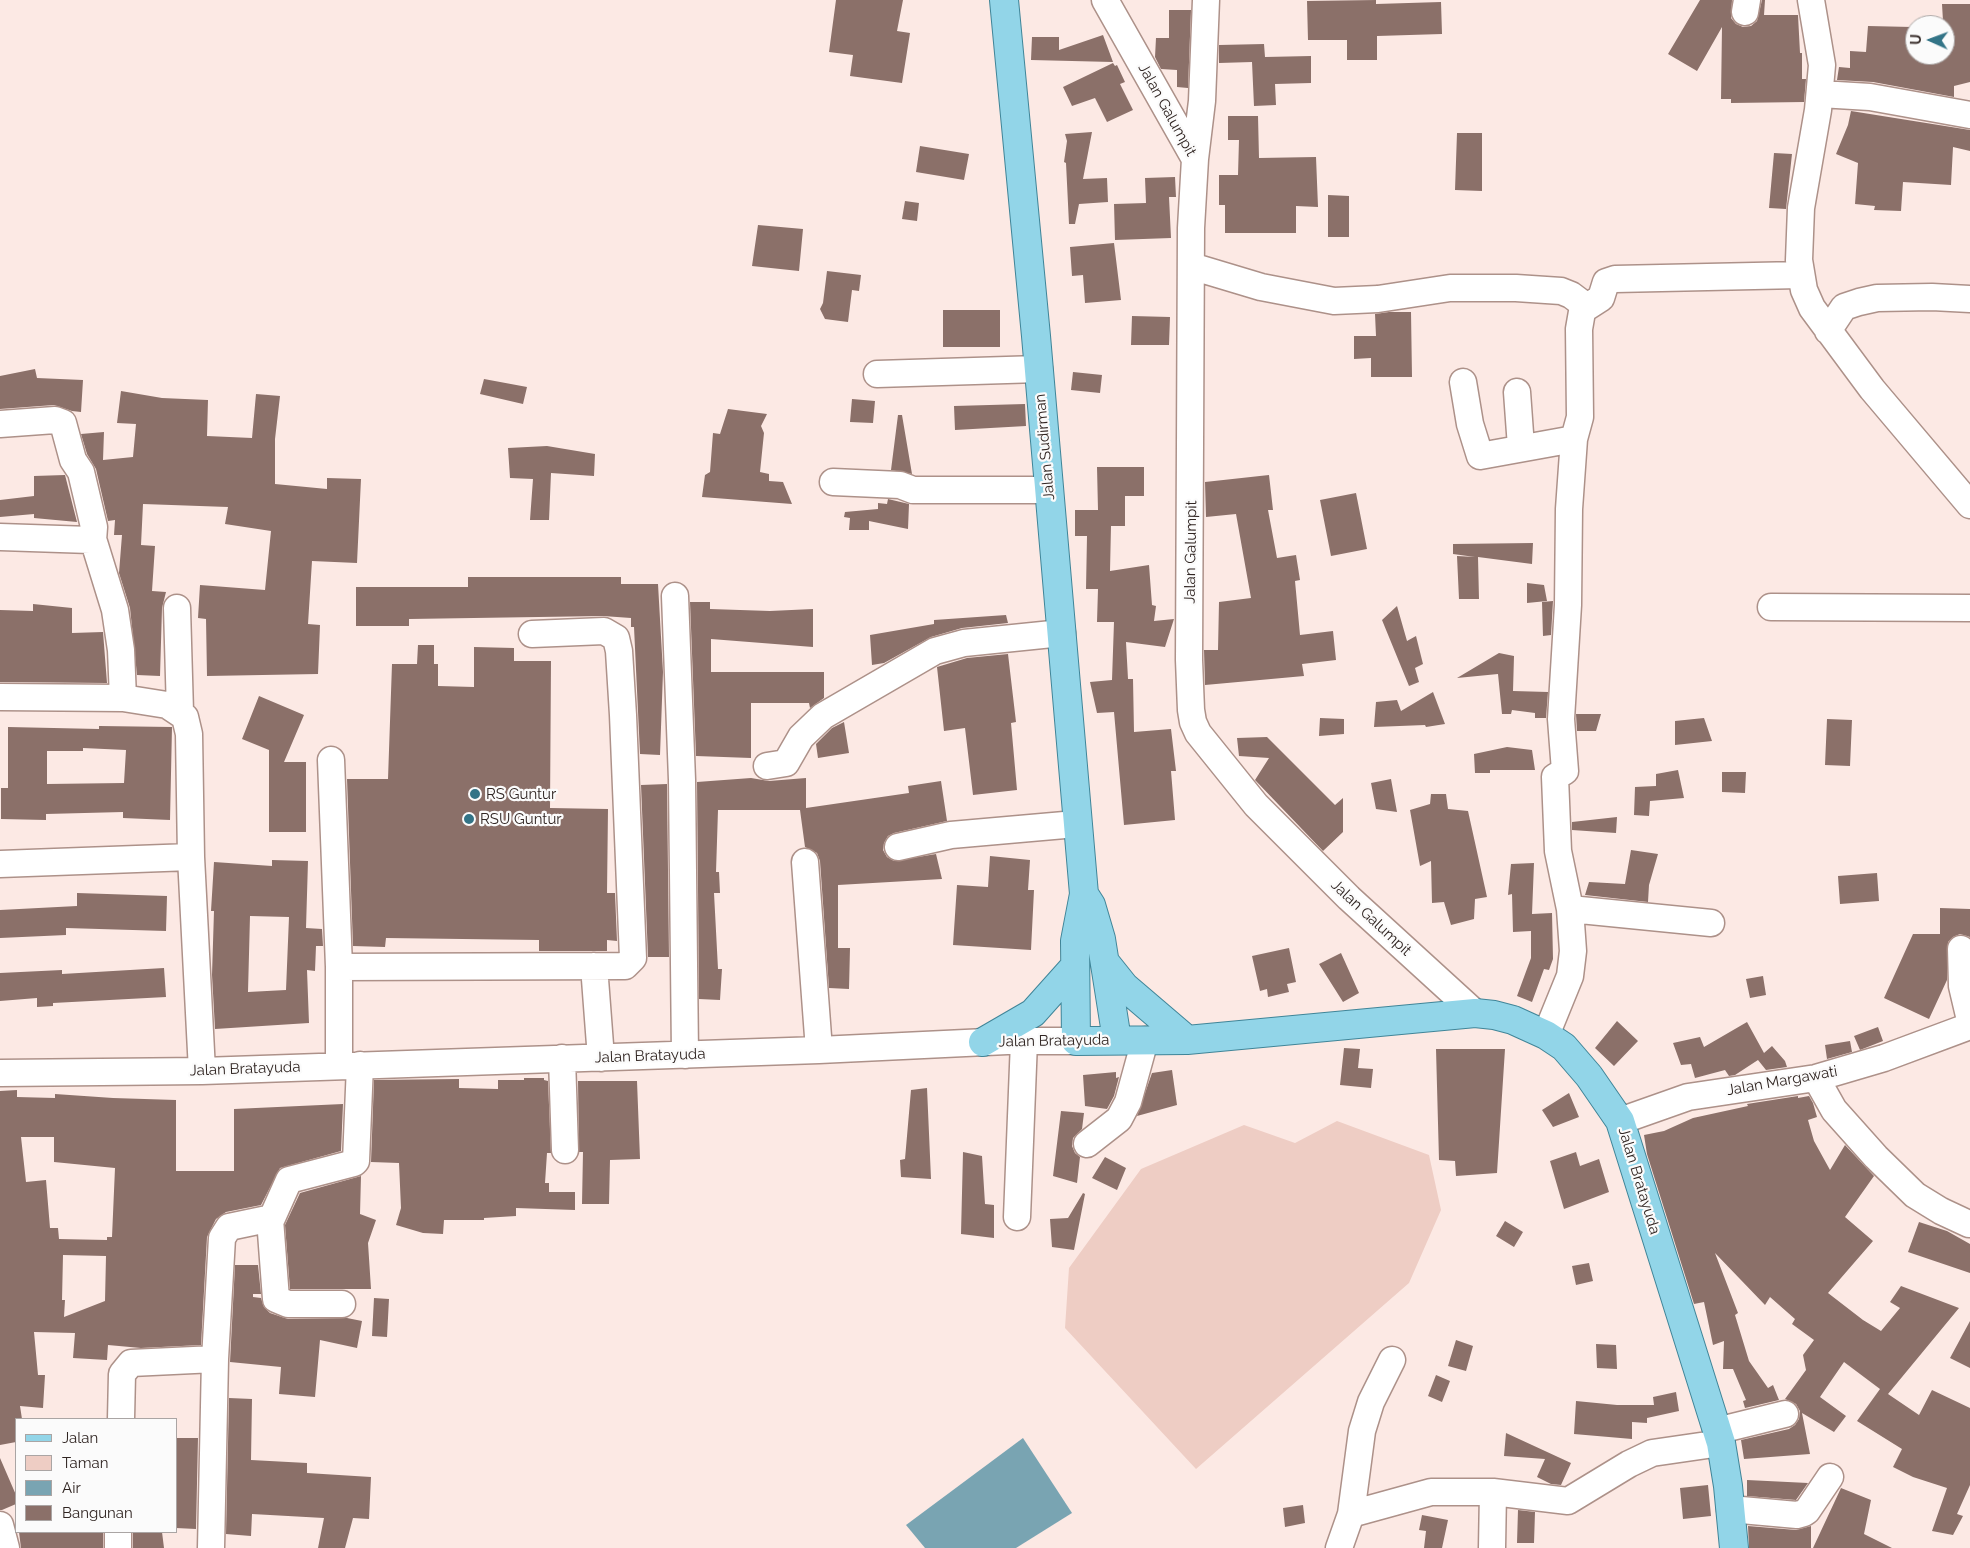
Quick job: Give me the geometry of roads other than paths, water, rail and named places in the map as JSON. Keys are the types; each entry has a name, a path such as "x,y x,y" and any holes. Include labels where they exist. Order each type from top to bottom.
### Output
{"main road":[{"name":"Jalan Sudirman","path":"1004,0 1039,368 1076,824 1084,894"},
{"path":"1084,894 1095,916 1117,1040"},
{"path":"1076,1041 1075,941 1084,894"},
{"path":"1104,960 1125,987 1186,1040"},
{"path":"983,1042 1033,1012 1075,966"},
{"name":"Jalan Bratayuda","path":"1076,1041 1186,1040 1474,1014 1494,1015 1513,1020 1546,1035 1577,1060 1620,1121 1718,1437 1730,1509 1734,1548"}],"street":[{"name":"Jalan Galumpit","path":"1105,0 1195,159 1191,266 1189,660 1193,722 1198,733 1256,805 1349,898 1474,1014"},
{"path":"1195,159 1202,101 1206,0"},
{"path":"1811,0 1829,95 1800,208 1800,275 1812,308 1833,323 1913,440 1970,505"},
{"path":"1829,95 1912,103 1970,115"},
{"path":"1191,266 1261,287 1334,301 1378,299 1450,288 1516,288 1561,291 1578,299 1583,306 1579,329 1580,417 1574,439 1561,719 1564,771 1555,777 1558,851 1570,909 1573,951 1570,976 1546,1035"},
{"path":"1583,306 1590,307 1601,298 1606,282 1615,279 1800,275"},
{"path":"1833,323 1844,307 1877,298 1970,298"},
{"path":"877,374 1039,368"},
{"path":"1463,382 1470,424 1480,456 1521,447 1574,439"},
{"path":"1517,392 1521,447"},
{"path":"0,424 55,420 63,424 73,460 81,472 94,527 93,541 99,553 115,610 122,650 123,698"},
{"path":"833,482 900,485 913,490 1049,490"},
{"path":"0,537 93,541"},
{"path":"675,596 682,780 685,1055"},
{"path":"1771,607 1970,608"},
{"path":"176,608 180,712"},
{"path":"339,967 625,966 634,958 619,651 616,638 604,632 532,634"},
{"path":"767,766 786,763 801,737 823,716 935,651 964,643 1062,633"},
{"path":"0,697 123,698 167,705 180,712 188,723 191,857 202,1071"},
{"path":"331,760 339,967 350,1065 356,1161 289,1180 270,1219 276,1299 288,1304 342,1304"},
{"path":"898,847 951,835 1076,824"},
{"path":"0,864 191,857"},
{"path":"805,862 819,1050"},
{"path":"1570,909 1711,923"},
{"path":"1961,949 1962,986 1970,1020"},
{"path":"594,966 601,1058"},
{"name":"Jalan Margawati","path":"1620,1121 1688,1097 1816,1078 1884,1058 1970,1026"},
{"path":"1087,1144 1119,1119 1128,1102 1145,1040"},
{"path":"1017,1217 1024,1041"},
{"name":"Jalan Bratayuda","path":"0,1073 202,1071 685,1055 983,1042 1076,1041"},
{"path":"562,1058 565,1150"},
{"path":"1816,1078 1834,1110 1876,1157 1915,1195 1941,1211 1968,1224"},
{"path":"211,1548 215,1358 224,1232 229,1227 270,1219"},
{"path":"121,1418 122,1374 131,1363 215,1358"},
{"path":"1339,1548 1350,1514 1362,1431 1371,1402 1392,1360"},
{"path":"1350,1514 1431,1492 1493,1492 1568,1501 1629,1464 1652,1453 1718,1437 1785,1414"},
{"path":"1730,1509 1797,1515 1804,1513 1830,1477"},
{"path":"1492,1548 1493,1492"},
{"path":"0,1526 6,1548"},
{"path":"118,1533 118,1548"}],"water":[{"path":"1023,1438 1072,1513 1016,1548 925,1548 906,1525"}],"place":[{"name":"RS Guntur","path":"475,794"},
{"name":"RSU Guntur","path":"469,819"}]}
